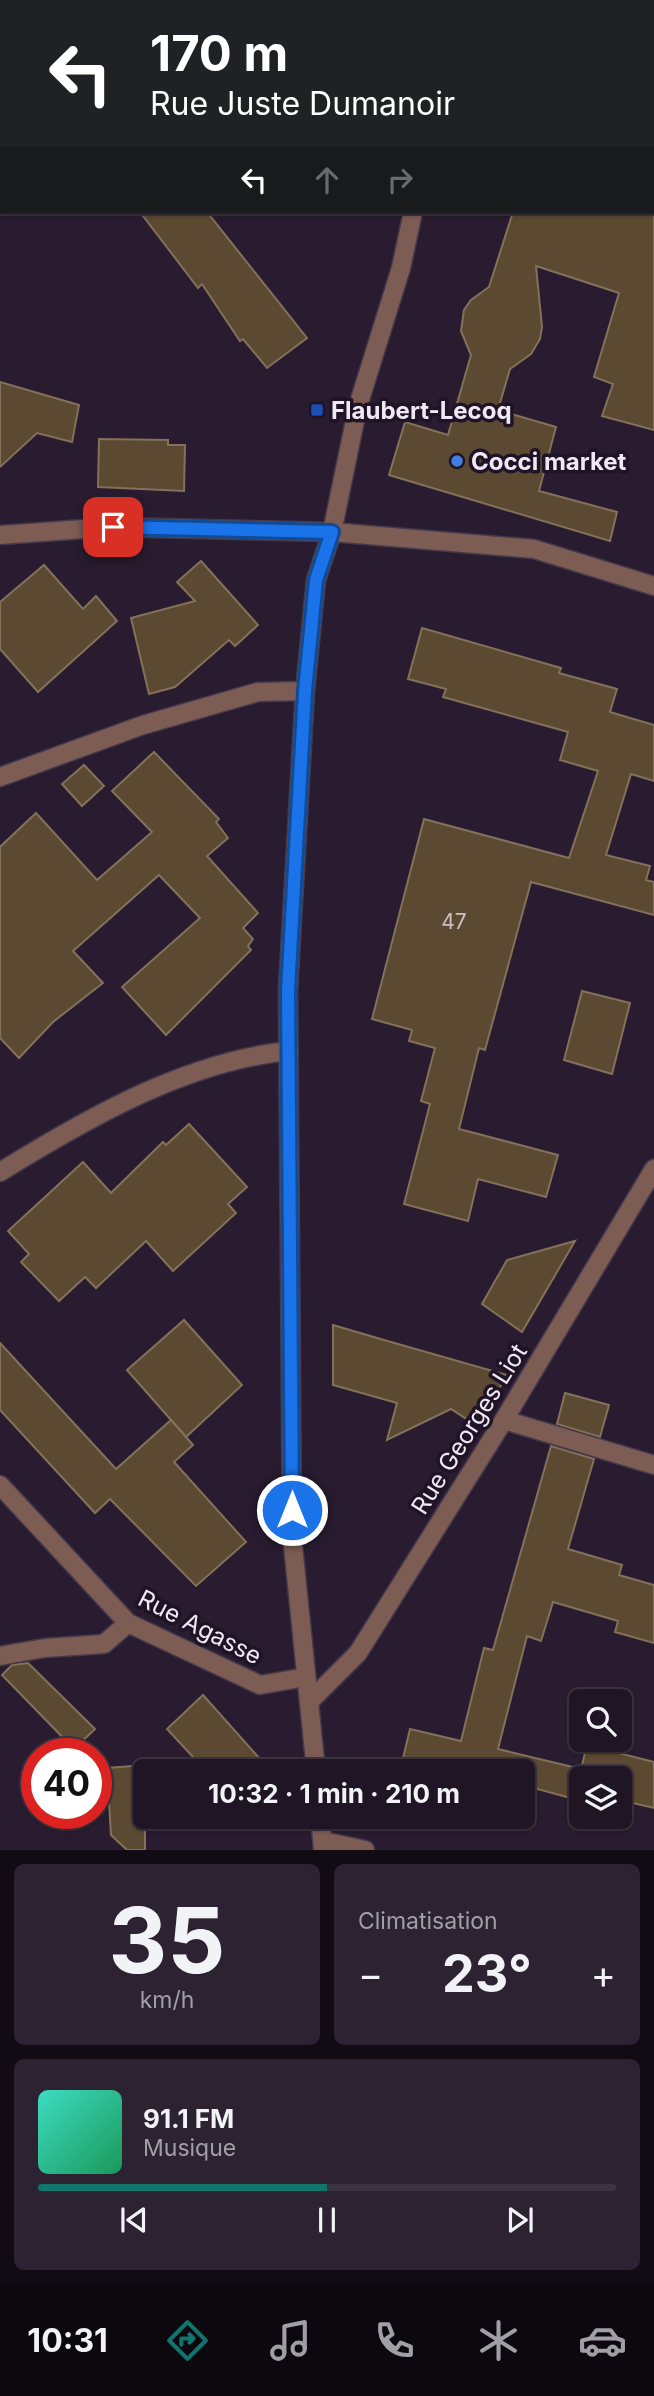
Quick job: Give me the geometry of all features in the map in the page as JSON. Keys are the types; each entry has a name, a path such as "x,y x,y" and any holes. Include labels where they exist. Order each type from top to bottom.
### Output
{"street":[{"path":"315,1759 292,1536 288,990 305,691 316,580 332,532 358,406 401,268 413,214"},
{"path":"0,535 113,527 332,532 534,549 654,586"},
{"path":"0,778 143,725 233,699 272,690 305,691"},
{"path":"0,1172 62,1134 167,1084 253,1055 289,1051"},
{"name":"Rue Georges Liot","path":"309,1702 358,1653 504,1420 654,1169"},
{"path":"504,1420 654,1465"},
{"name":"Rue Agasse","path":"0,1485 128,1623 260,1685 306,1677"},
{"path":"0,1656 45,1648 104,1644 128,1623"},
{"path":"323,1846 365,1850"}],"building":[{"path":"142,214 209,214 307,338 267,368 243,339 240,341 202,284 198,288"},
{"path":"512,214 654,214 654,430 602,416 613,384 594,377 619,293 536,266 542,327 540,339 531,354 510,369 498,410 556,427 539,491 617,512 610,541 389,475 405,422 448,435 471,355 461,331 464,310 471,300 489,287"},
{"path":"0,382 79,405 72,442 37,433 0,467"},
{"path":"99,439 168,440 168,445 185,445 184,491 98,487"},
{"path":"201,561 258,625 235,646 229,640 175,687 149,694 131,618 195,601 177,582"},
{"path":"44,565 83,609 96,596 117,621 38,692 0,649 0,602"},
{"path":"422,628 561,668 559,673 617,689 610,712 654,725 654,781 631,774 606,855 650,866 646,880 654,882 654,915 531,882 485,1050 479,1048 459,1129 558,1155 546,1197 478,1179 468,1221 404,1204 430,1104 421,1101 435,1048 409,1041 412,1030 372,1019 424,819 569,858 598,771 560,760 568,732 443,697 446,689 408,679"},
{"path":"154,752 219,819 216,822 228,838 207,856 258,913 243,928 253,939 248,946 251,950 166,1035 122,987 200,918 159,875 73,951 103,983 53,1022 19,1058 0,1038 0,847 36,813 97,880 152,832 112,791"},
{"path":"84,765 104,786 82,806 62,784"},
{"path":"582,991 630,1003 612,1074 564,1060"},
{"path":"189,1124 247,1187 228,1204 236,1213 173,1271 146,1241 96,1288 85,1277 59,1301 21,1262 29,1254 8,1231 83,1162 111,1193 163,1142 166,1145"},
{"path":"575,1241 522,1332 482,1304 507,1260"},
{"path":"184,1320 242,1385 186,1437 127,1370"},
{"path":"333,1325 507,1375 477,1426 451,1409 387,1440 397,1403 333,1385"},
{"path":"0,1343 116,1469 171,1420 193,1445 174,1462 246,1542 196,1586 110,1499 95,1513 0,1410"},
{"path":"565,1393 609,1405 600,1437 557,1424"},
{"path":"551,1446 594,1459 568,1549 622,1565 619,1575 654,1585 654,1643 615,1632 618,1621 553,1602 541,1641 527,1636 498,1749 569,1766 569,1798 535,1788 535,1759 403,1759 410,1729 461,1741 484,1648 493,1650"},
{"path":"28,1663 95,1729 86,1738 63,1738 2,1675 12,1665"},
{"path":"203,1695 260,1759 195,1759 167,1729"},
{"path":"585,1752 615,1752 654,1762 654,1808 632,1803 632,1766 582,1766"},
{"path":"133,1766 133,1829 145,1829 145,1850 127,1850 111,1835 112,1768"}],"place":[{"name":"Flaubert-Lecoq","path":"317,410"},
{"name":"Cocci market","path":"457,461"}],"route":[{"path":"113,527 332,532 316,580 305,691 288,990 292,1510"}]}
